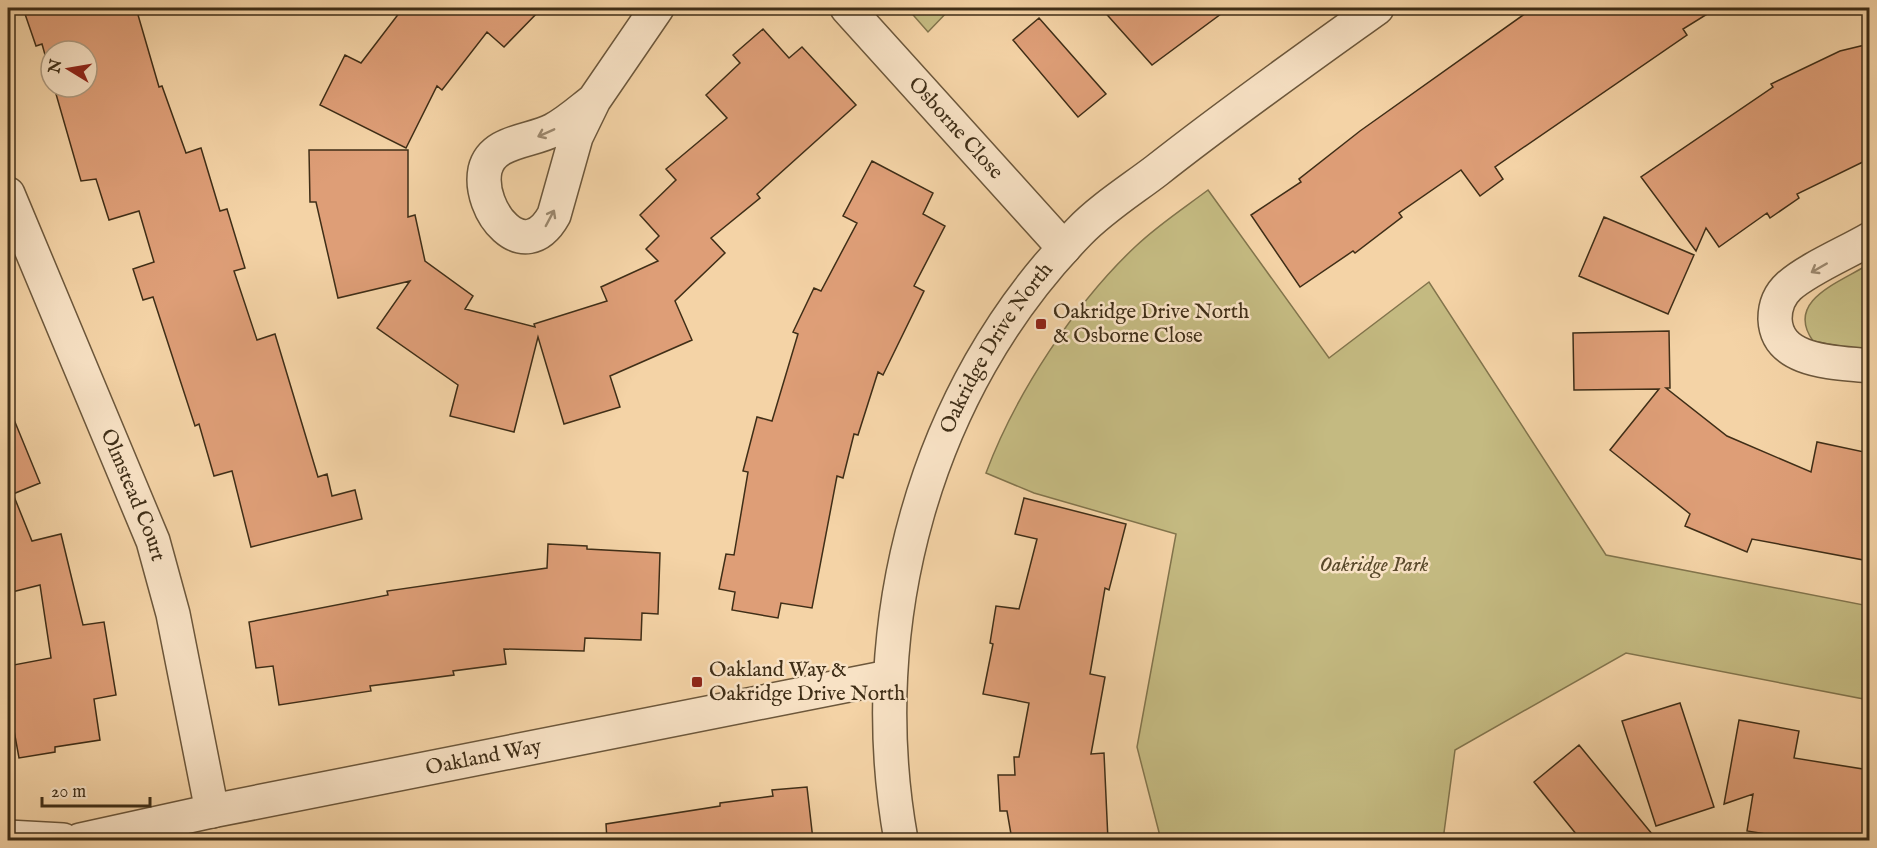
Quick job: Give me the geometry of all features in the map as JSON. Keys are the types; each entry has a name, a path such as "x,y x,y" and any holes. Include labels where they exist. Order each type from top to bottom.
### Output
{"street":[{"path":"594,100 657,8"},
{"name":"Osborne Close","path":"847,8 1064,249"},
{"name":"Oakridge Drive North","path":"901,840 894,804 889,677 895,610 920,505 948,427 981,362 1032,287 1080,230 1215,125 1377,8"},
{"name":"Olmstead Court","path":"8,194 153,541 173,614 212,811"},
{"path":"1869,239 1790,285 1777,303 1775,317 1780,338 1796,352 1809,358 1869,366"},
{"name":"Oakland Way","path":"80,840 212,811 889,677"},
{"path":"8,837 63,840"}],"green space":[{"path":"907,8 951,8 928,32"},
{"name":"Oakridge Park","path":"1208,190 1329,358 1429,282 1606,555 1869,606 1869,700 1626,653 1455,750 1443,840 1161,840 1137,747 1176,534 1034,493 986,473 998,443 1030,382 1069,322 1113,269 1144,238"},
{"path":"1869,264 1869,352 1813,341 1806,327 1806,314 1811,303 1831,285"}],"building":[{"path":"46,8 136,8 159,87 162,86 186,153 201,148 220,211 227,209 245,268 234,271 257,340 275,334 318,477 327,474 332,496 355,490 362,519 251,547 232,471 214,476 199,424 195,426 153,297 143,300 133,269 154,262 139,211 109,220 96,179 81,181 57,99 99,99 99,39 39,39 39,45 36,46 25,14"},
{"path":"403,8 542,8 504,47 487,32 442,90 437,86 406,148 320,105 345,55 361,63"},
{"path":"1101,8 1229,8 1152,65"},
{"path":"1533,8 1717,8 1683,29 1687,35 1495,167 1503,179 1480,196 1461,170 1399,213 1402,217 1355,253 1353,251 1300,287 1251,215 1301,182 1299,179 1360,131"},
{"path":"1039,18 1106,94 1078,117 1013,40"},
{"path":"763,29 789,58 802,47 856,105 757,194 760,198 711,238 725,253 675,301 692,340 610,376 620,407 564,424 538,337 514,432 450,416 458,385 377,328 410,281 338,298 316,202 310,202 309,150 408,150 408,217 415,215 425,261 473,296 465,309 535,327 534,324 607,301 601,287 658,261 646,249 659,236 640,215 676,180 666,169 727,118 706,95 740,63 733,55"},
{"path":"1869,44 1869,159 1797,194 1799,198 1770,218 1767,213 1719,247 1706,228 1696,251 1641,177 1773,87 1771,84 1840,51"},
{"path":"872,161 933,193 923,214 945,226 914,286 924,291 883,375 878,372 858,435 854,434 843,478 837,476 812,608 781,603 778,618 732,610 735,592 719,589 726,554 734,555 748,472 743,471 757,417 772,421 798,334 793,332 814,288 821,291 857,223 843,216"},
{"path":"1604,217 1694,255 1668,314 1579,276"},
{"path":"1669,331 1670,388 1666,388 1727,436 1811,472 1817,442 1869,453 1869,561 1752,539 1747,552 1685,526 1690,514 1610,450 1659,389 1574,390 1573,333"},
{"path":"8,405 40,483 13,494 32,541 61,534 83,625 104,622 116,695 94,699 100,740 55,747 55,752 19,758 13,725 8,726 8,666 51,658 40,585 8,593"},
{"path":"1024,498 1126,524 1109,590 1105,588 1090,674 1105,677 1091,754 1104,753 1108,840 1012,840 1007,811 1000,811 998,775 1015,775 1014,757 1019,757 1029,703 983,694 993,644 990,643 996,606 1019,609 1037,539 1015,534"},
{"path":"548,544 587,546 587,549 660,553 658,614 642,613 641,640 585,638 584,651 504,649 506,664 453,671 454,675 370,686 371,691 279,705 273,666 256,668 249,622 388,595 387,591 547,568"},
{"path":"1680,703 1714,807 1656,826 1622,721"},
{"path":"1739,720 1799,731 1794,758 1869,770 1869,840 1804,840 1747,831 1753,794 1724,804"},
{"path":"1579,745 1657,840 1581,840 1534,782"},
{"path":"807,787 813,840 607,840 606,824 720,806 720,803 773,796 772,790"}],"place":[{"name":"Oakridge Drive North & Osborne Close","path":"1041,324"},
{"name":"Oakland Way & Oakridge Drive North","path":"697,682"}]}
